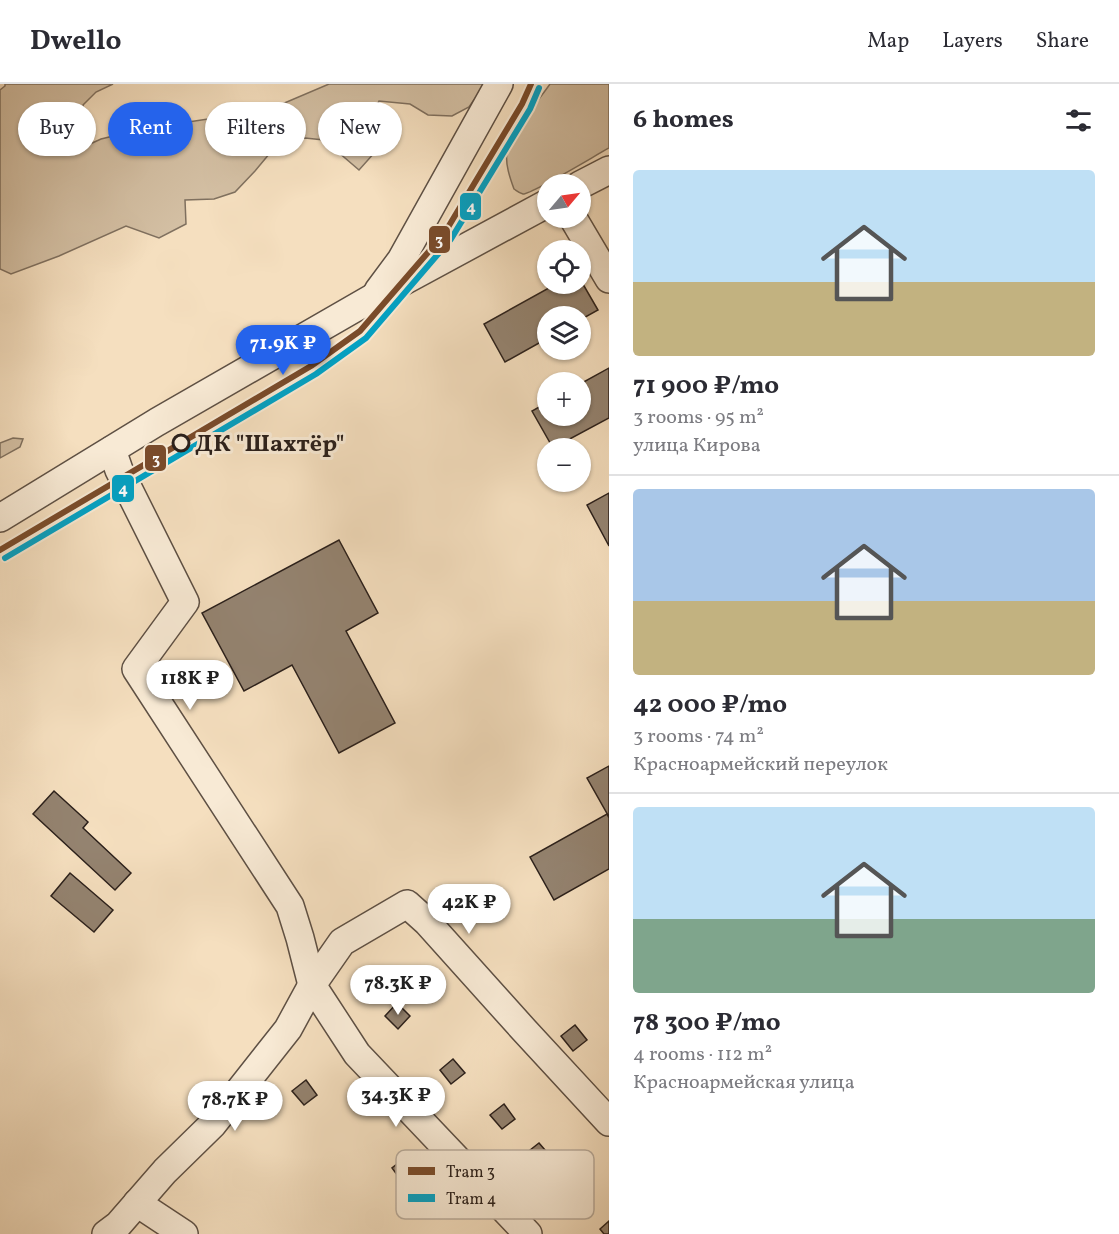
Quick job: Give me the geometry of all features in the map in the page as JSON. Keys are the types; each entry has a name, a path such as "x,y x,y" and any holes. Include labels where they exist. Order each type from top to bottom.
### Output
{"street":[{"path":"374,297 401,260 500,84"},
{"path":"591,179 609,170"},
{"path":"0,518 157,422 374,297 537,209"},
{"path":"579,228 609,279"},
{"path":"112,450 119,470 185,602 136,669 290,906 312,985 357,1054 448,1150"},
{"path":"106,1234 118,1225 165,1171 227,1107 288,1029 312,985 342,942 407,904 427,922 609,1122"},
{"path":"137,1203 184,1234"},
{"path":"514,1219 528,1234"}],"shaded area":[{"path":"5,84 113,84 96,92 86,102 18,102 18,156 96,156 96,141 108,137 108,156 193,156 193,121 205,120 205,156 268,156 235,192 214,199 185,200 186,224 159,238 126,226 59,256 11,274 0,269 0,90"},
{"path":"329,84 485,84 469,107 452,116 428,115 402,102 318,102 318,139 306,138 306,102 287,102"},
{"path":"550,84 609,84 609,148 563,174 537,174 537,188 523,194 514,189 507,166 509,145"},
{"path":"343,156 372,156 359,170"},
{"path":"13,438 23,439 20,447 0,458 0,443"}],"building":[{"path":"538,294 589,294 598,310 591,314 591,306 537,306 537,344 505,362 484,324"},
{"path":"609,368 609,418 572,438 547,438 541,426 591,426 591,378"},
{"path":"537,408 537,420 532,411"},
{"path":"609,493 609,546 587,505"},
{"path":"339,540 378,613 346,631 395,723 339,753 292,665 244,691 202,613"},
{"path":"609,766 609,817 587,778"},
{"path":"54,791 88,822 83,828 131,873 115,890 33,814"},
{"path":"607,814 609,818 609,869 554,900 530,857"},
{"path":"70,873 113,910 94,932 51,896"},
{"path":"397,1003 410,1016 398,1029 385,1016"},
{"path":"575,1025 587,1040 573,1051 561,1036"},
{"path":"453,1059 465,1073 451,1084 440,1070"},
{"path":"306,1080 317,1095 304,1105 292,1091"},
{"path":"504,1104 515,1119 502,1129 490,1115"},
{"path":"539,1143 545,1150 530,1150"},
{"path":"609,1221 609,1234 604,1234 600,1229"}],"tram line":[{"name":"3","path":"0,550 311,366 360,331 444,234 522,104 531,84"},
{"name":"4","path":"5,558 316,374 366,338 451,239 530,109 539,88"}],"place":[{"name":"ДК \"Шахтёр\"","path":"181,443"}]}
